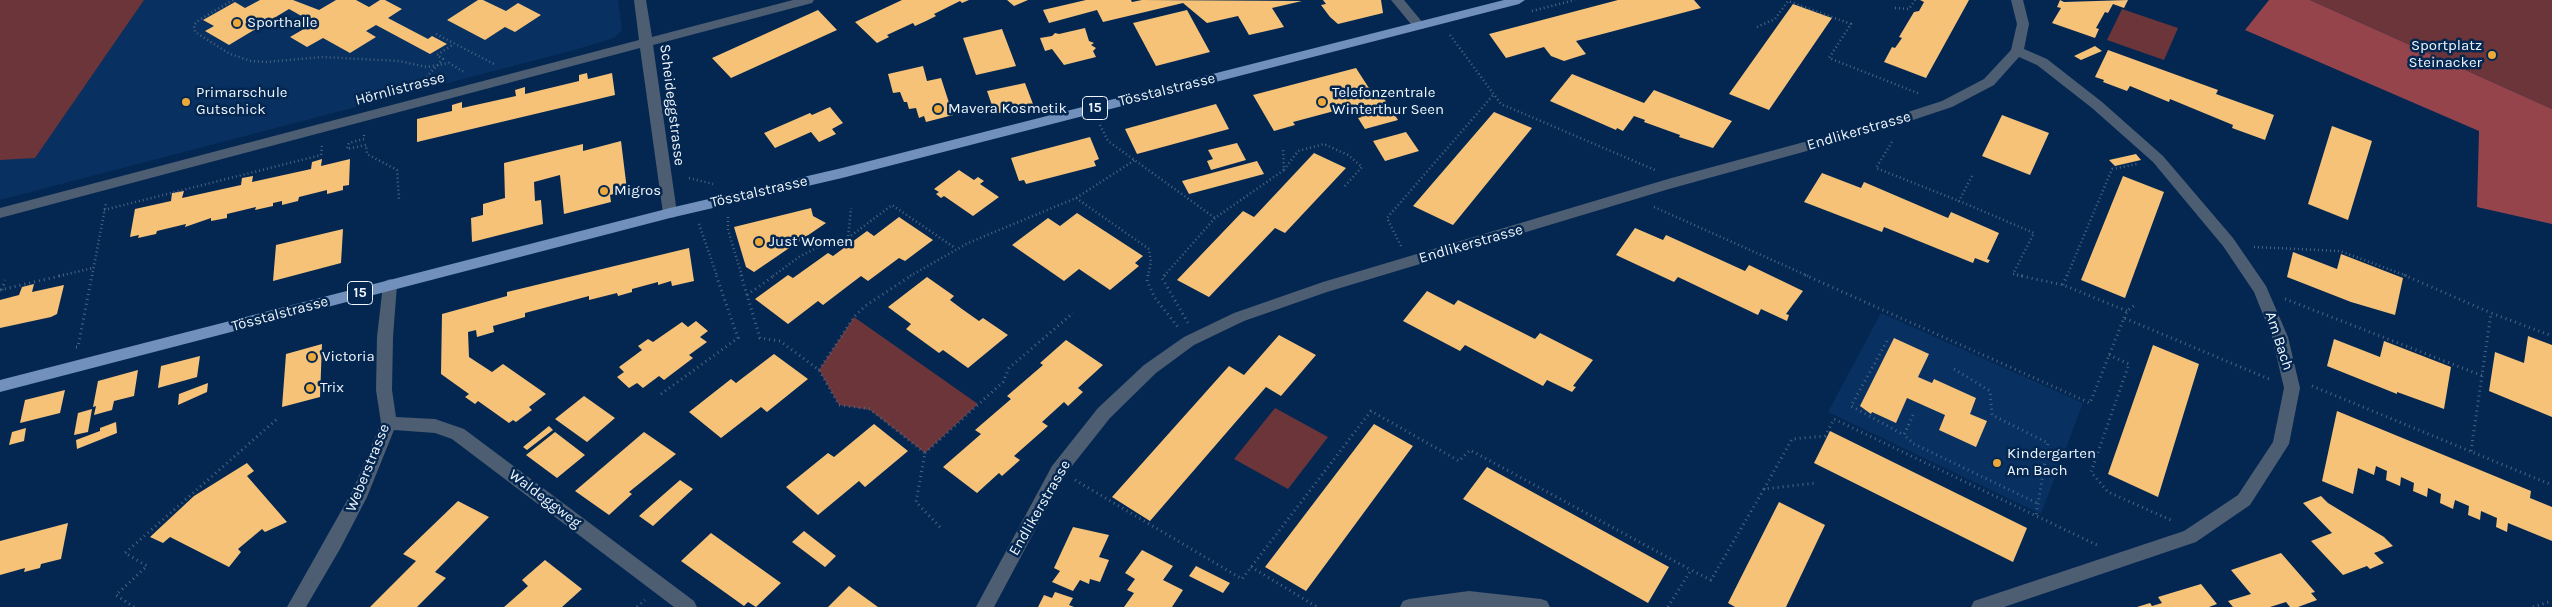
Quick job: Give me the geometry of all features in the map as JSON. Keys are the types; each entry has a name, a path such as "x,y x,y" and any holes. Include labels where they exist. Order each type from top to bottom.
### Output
{"main road":[{"name":"Tösstalstrasse","path":"0,386 670,213 898,159 1519,0"}],"street":[{"name":"Scheideggstrasse","path":"640,0 648,42 670,213"},
{"name":"Hörnlistrasse","path":"0,212 808,0"},
{"path":"1396,0 1419,26"},
{"name":"Endlikerstrasse","path":"985,607 1058,470 1104,413 1150,369 1193,339 1239,317 1409,262 1668,184 1878,127 1946,104 1989,82 2017,51 2023,24 2017,0"},
{"name":"Am Bach","path":"1980,607 2190,537 2244,500 2281,444 2291,382 2280,337 2261,290 2231,246 2158,159 2097,104 2042,62 2017,51"},
{"name":"Weberstrasse","path":"296,607 334,544 361,492 389,423 384,390 385,337 390,285"},
{"name":"Waldeggweg","path":"389,423 435,426 458,434 688,607"},
{"path":"1409,607 1468,599 1541,607"}],"path":[{"path":"233,0 199,20 194,25 195,32 230,54 252,62 322,57 399,61 428,67 450,63 470,76"},
{"path":"1895,8 1910,9 1915,0"},
{"path":"1757,27 1775,19 1788,1 1851,24 1829,58 1946,104"},
{"path":"1448,32 1501,104 1655,170 1668,184"},
{"path":"436,34 497,66 500,80"},
{"path":"404,105 437,64 444,59 437,55 454,44"},
{"path":"1409,262 1387,218 1494,94"},
{"path":"365,115 364,139 348,143 348,149 366,145 367,154 397,170 399,199"},
{"path":"1100,124 1108,141 1215,218"},
{"path":"104,210 321,154 324,126"},
{"path":"1892,142 1876,168 2034,233 2013,274 2063,285 2127,311"},
{"path":"1193,339 1162,278 1215,218 1284,170 1298,151 1324,144 1348,155 1362,167 1344,187"},
{"path":"1283,148 1284,170"},
{"path":"1309,148 1316,152"},
{"path":"2063,285 2112,169 2158,159"},
{"path":"819,370 854,317 865,306 922,268 956,249 1076,198 1135,160"},
{"path":"1958,201 1972,176"},
{"path":"78,347 110,182"},
{"path":"1643,193 1656,209 2090,403 2127,311 2136,304"},
{"path":"1076,198 1150,249 1151,262 1147,281 1155,298 1193,339"},
{"path":"747,295 799,257 830,241 848,239 892,205 956,249"},
{"path":"848,239 851,208"},
{"path":"728,217 728,230 760,338 780,341 819,370 839,405 870,410 925,453"},
{"path":"661,394 738,338 698,224"},
{"path":"2231,246 2340,251 2412,278 2491,313 2552,336"},
{"path":"1,290 93,268"},
{"path":"1,290 5,280"},
{"path":"2261,290 2483,376"},
{"path":"940,528 916,502 925,453 1003,382 1009,368 1073,313"},
{"path":"2471,451 2491,313"},
{"path":"2124,318 2471,451 2552,485"},
{"path":"1887,341 1851,406 1904,435 1914,444 2039,504"},
{"path":"2109,355 2129,364 2091,472 2108,492 2172,521 2190,537"},
{"path":"1954,369 1990,391 1992,415 2048,443 2036,516"},
{"path":"1058,470 1242,579 1371,411 1460,461 1470,450 1711,580 1792,439 1825,436 1834,419 2101,547 2116,561"},
{"path":"1904,435 1914,415"},
{"path":"134,607 116,595 147,566 125,553 277,419"},
{"path":"1764,489 1816,483"},
{"path":"1251,567 1317,607"},
{"path":"1668,607 1691,570"},
{"path":"2533,607 2552,601"}],"shaded area":[{"name":"Primarschule Gutschick","path":"0,0 618,0 622,30 614,38 578,49 0,200"},
{"path":"0,0 144,0 35,158 0,160"},
{"path":"2269,0 2310,0 2552,109 2552,224 2477,207 2479,131 2245,30"},
{"name":"Sportplatz Steinacker","path":"2310,0 2552,0 2552,109"},
{"path":"2122,9 2178,28 2164,60 2107,40"},
{"name":"Kindergarten Am Bach","path":"1881,313 2083,403 2041,514 1828,412"},
{"path":"854,317 978,404 925,453 870,410 839,405 819,370"},
{"path":"1275,408 1328,437 1288,489 1234,459"}],"building":[{"path":"260,0 293,0 319,10 336,0 356,0 369,7 380,0 385,0 402,9 388,18 428,39 432,36 447,44 430,54 376,25 366,31 376,37 350,53 323,38 307,47 290,37 314,23 289,9 229,45 205,31 214,26 203,20 235,2 245,8"},
{"path":"478,0 483,0 506,11 518,3 541,15 515,32 505,27 485,40 447,20"},
{"path":"902,0 969,0 962,3 960,1 915,26 913,23 887,35 889,37 877,43 855,22"},
{"path":"1007,0 1028,0 1014,6"},
{"path":"1086,0 1131,0 1132,2 1142,0 1302,1 1272,8 1284,27 1249,35 1238,16 1207,23 1183,3 1103,22 1097,10 1049,23 1043,10"},
{"path":"1323,0 1381,0 1383,13 1338,24 1321,5 1326,4"},
{"path":"1618,0 1694,0 1701,8 1576,41 1586,54 1564,61 1551,56 1544,47 1506,58 1489,34"},
{"path":"1920,0 1969,0 1926,78 1884,62 1892,47 1895,48 1902,38 1899,37 1914,12 1919,11 1924,2"},
{"path":"2060,0 2064,2 2128,0 2124,8 2113,4 2108,13 2105,12 2096,28 2099,29 2095,38 2052,23 2061,8 2057,7"},
{"path":"1793,4 1832,18 1769,110 1729,94"},
{"path":"818,10 837,30 731,78 712,58"},
{"path":"1187,10 1210,52 1156,66 1133,23"},
{"path":"1085,28 1089,41 1094,43 1091,45 1096,48 1093,51 1096,57 1064,65 1052,49 1045,51 1040,38 1052,36 1055,33 1059,34"},
{"path":"1002,29 1016,66 976,75 963,38"},
{"path":"2095,46 2102,51 2081,60 2074,56"},
{"path":"2108,50 2218,90 2216,94 2274,115 2265,140 2232,128 2233,125 2170,99 2169,102 2130,86 2127,91 2103,82 2104,80 2095,77"},
{"path":"923,66 927,81 941,78 953,115 926,122 924,116 919,118 916,108 909,109 907,102 904,102 900,92 893,93 888,74"},
{"name":"Telefonzentrale Winterthur Seen","path":"1356,68 1376,99 1383,97 1398,120 1365,129 1358,118 1362,117 1353,106 1293,122 1295,125 1274,131 1253,95"},
{"path":"587,73 588,79 612,73 615,95 417,142 417,119 452,111 452,105 462,102 462,108 516,96 515,90 525,87 525,94 579,81 579,75"},
{"path":"1572,74 1644,103 1654,90 1732,121 1713,148 1679,137 1680,135 1644,122 1645,120 1634,116 1623,131 1617,128 1616,130 1550,101"},
{"path":"1025,83 1033,104 995,114 987,91"},
{"path":"1216,104 1229,129 1137,154 1125,129"},
{"path":"830,107 843,123 832,129 836,134 819,142 811,132 775,148 764,133 810,113 812,115"},
{"path":"1494,112 1532,128 1453,225 1413,206"},
{"path":"2002,115 2049,133 2030,175 1982,156"},
{"path":"2332,126 2372,141 2348,220 2308,204"},
{"path":"1406,132 1419,151 1385,161 1373,141"},
{"path":"1090,137 1099,159 1094,161 1096,166 1026,184 1024,180 1019,181 1011,158"},
{"path":"621,141 627,190 610,195 611,202 564,214 560,175 534,182 535,201 541,200 543,224 472,242 471,218 483,215 483,204 505,198 504,163 583,144 583,151"},
{"path":"1237,143 1246,160 1211,170 1207,161 1213,159 1208,150"},
{"path":"1314,153 1346,168 1285,233 1275,228 1209,297 1177,280 1243,211 1254,217"},
{"path":"2136,154 2141,160 2115,166 2109,160"},
{"path":"322,159 321,166 350,159 349,185 343,186 343,190 327,194 327,190 299,197 298,201 282,205 282,201 273,203 273,206 255,210 256,207 227,214 227,218 211,221 211,218 185,227 186,224 157,231 156,234 138,238 139,235 130,237 135,209 171,201 172,193 184,191 182,198 241,185 242,178 253,176 252,182 311,169 312,162"},
{"path":"1257,161 1264,174 1189,194 1182,181"},
{"path":"959,170 974,180 978,177 984,181 980,184 999,197 973,216 944,196 941,198 936,194 939,192 934,189"},
{"path":"1822,173 1861,188 1864,182 1948,218 1951,212 1999,233 1987,259 1990,260 1988,263 1975,258 1973,263 1884,227 1882,232 1804,202"},
{"path":"2123,176 2164,192 2125,298 2081,280"},
{"path":"811,208 813,216 826,223 754,272 746,267 734,227"},
{"path":"1077,213 1143,256 1135,263 1139,266 1110,290 1079,269 1064,281 1012,245 1048,218 1060,226"},
{"path":"899,217 933,240 905,261 899,258 868,281 861,276 823,305 818,301 788,324 755,299 788,275 793,278 828,253 833,256 867,231 874,236"},
{"path":"1635,228 1663,240 1666,235 1745,271 1749,265 1803,291 1786,314 1789,315 1787,321 1761,309 1758,315 1678,277 1674,282 1616,255"},
{"path":"343,229 341,263 273,281 276,245"},
{"path":"689,248 694,281 672,286 671,281 658,285 658,282 632,289 632,292 618,296 617,293 589,300 589,296 525,313 525,317 493,326 494,332 477,337 476,330 468,332 469,357 492,372 503,364 546,394 529,407 532,410 516,422 513,420 509,423 478,401 475,404 465,397 469,394 441,374 442,314 507,296 507,292"},
{"path":"2293,252 2337,269 2341,254 2403,278 2395,315 2351,302 2287,277"},
{"path":"927,277 954,296 950,300 962,309 979,321 983,318 1008,335 968,368 943,350 939,353 906,329 911,324 888,307"},
{"path":"34,284 32,292 64,285 57,314 0,328 0,300 19,295 22,287"},
{"path":"1427,291 1454,305 1458,300 1535,339 1540,333 1593,360 1573,386 1576,387 1572,392 1547,380 1543,386 1465,345 1460,351 1403,321"},
{"path":"696,321 708,331 700,337 707,342 689,355 693,358 664,380 659,376 643,388 637,383 629,388 617,377 624,372 619,367 642,350 638,346 648,339 653,342 682,322 688,327"},
{"path":"1279,335 1316,355 1281,396 1266,387 1150,521 1112,497 1229,366 1244,375"},
{"path":"2528,336 2552,345 2552,417 2489,391 2495,352 2524,363"},
{"name":"Kindergarten Am Bach","path":"1894,338 1929,354 1918,377 1932,383 1934,379 1976,398 1970,414 1987,421 1976,447 1939,430 1945,415 1907,398 1896,423 1872,412 1871,414 1860,406"},
{"path":"2334,339 2380,357 2384,341 2451,367 2444,409 2397,392 2397,394 2327,366"},
{"path":"1066,340 1103,365 1078,388 1083,392 1068,406 1064,402 1042,422 1048,426 1014,456 1020,460 1002,476 999,473 977,493 943,467 981,434 975,430 1011,399 1007,396 1043,365 1040,363"},
{"path":"322,344 320,397 282,407 286,354"},
{"path":"2153,345 2199,364 2158,497 2108,474"},
{"path":"774,354 808,379 767,412 761,407 721,438 689,412 731,379 736,383"},
{"path":"200,356 197,377 158,388 161,366"},
{"path":"138,370 134,396 114,401 112,410 94,415 96,406 93,407 98,381"},
{"path":"208,383 207,392 178,405 179,394"},
{"path":"65,390 60,413 20,423 25,400"},
{"path":"584,396 615,418 587,442 555,419"},
{"path":"92,409 88,432 74,435 78,413"},
{"path":"2337,411 2531,491 2530,498 2552,507 2552,541 2508,523 2507,532 2496,527 2497,518 2481,511 2480,520 2468,515 2469,506 2455,500 2453,509 2440,503 2441,494 2428,488 2427,497 2413,491 2414,483 2401,477 2400,486 2386,480 2387,471 2376,466 2374,475 2358,468 2353,494 2322,481"},
{"path":"116,422 117,433 77,449 76,440 100,431 100,428"},
{"path":"874,424 908,451 865,487 859,481 818,515 786,487 828,453 834,457"},
{"path":"1374,424 1413,446 1306,591 1265,567"},
{"path":"549,426 553,430 527,450 523,447"},
{"path":"26,428 24,441 9,445 12,432"},
{"path":"1830,431 2027,528 2013,562 1814,463"},
{"path":"555,432 585,455 557,478 526,455"},
{"path":"644,432 676,454 629,492 632,494 609,515 575,491"},
{"path":"247,463 254,471 247,476 287,522 265,532 262,529 238,549 241,552 229,567 170,537 163,543 150,537 194,496"},
{"path":"1487,467 1669,567 1648,603 1463,499"},
{"path":"680,480 693,489 653,526 639,516"},
{"path":"2321,496 2328,503 2384,537 2393,546 2374,553 2384,563 2370,569 2367,566 2343,575 2311,541 2332,533 2303,503"},
{"path":"458,501 489,517 435,572 446,578 417,607 370,607 416,561 403,554"},
{"path":"1779,502 1825,525 1786,607 1735,607 1728,603"},
{"path":"68,523 61,559 41,564 40,568 24,572 25,568 0,575 0,541"},
{"path":"1073,527 1109,535 1099,557 1109,560 1100,582 1090,579 1089,584 1080,580 1073,591 1052,582 1060,571 1054,568"},
{"path":"804,531 836,556 825,567 792,542"},
{"path":"711,533 781,583 756,607 748,602 744,606 681,561"},
{"path":"1142,550 1173,566 1163,580 1183,590 1172,607 1124,607 1134,593 1127,590 1135,579 1125,573"},
{"path":"2281,553 2315,592 2311,593 2317,600 2298,607 2290,607 2286,602 2270,607 2233,607 2228,601 2251,594 2231,570"},
{"path":"545,560 582,589 562,607 504,607 528,586 522,580"},
{"path":"1196,566 1230,583 1223,593 1189,576"},
{"path":"2201,584 2217,604 2209,607 2137,607 2150,603 2152,606 2162,603 2158,597"},
{"path":"849,586 878,607 828,607"},
{"path":"1055,592 1073,598 1069,605 1074,607 1038,607 1044,595 1052,598"}],"place":[{"name":"Sporthalle","path":"237,23"},
{"name":"Sportplatz Steinacker","path":"2492,55"},
{"name":"Primarschule Gutschick","path":"186,102"},
{"name":"Telefonzentrale Winterthur Seen","path":"1322,102"},
{"name":"Mavera Kosmetik","path":"938,109"},
{"name":"Migros","path":"604,191"},
{"name":"Just Women","path":"759,242"},
{"name":"Victoria","path":"312,357"},
{"name":"Trix","path":"310,388"},
{"name":"Kindergarten Am Bach","path":"1997,463"}]}
